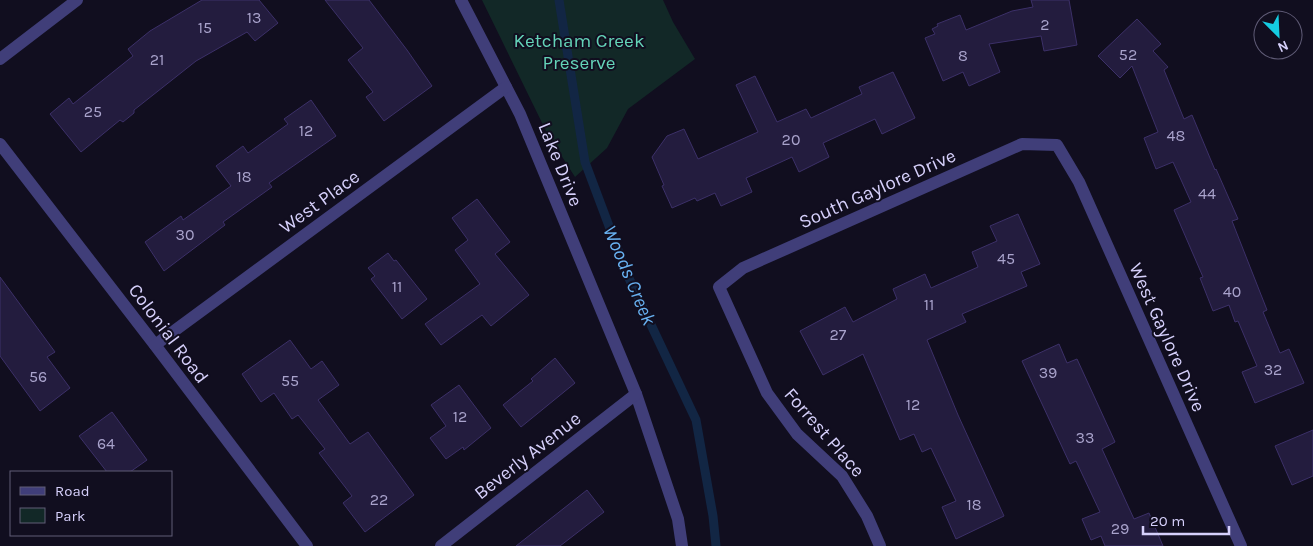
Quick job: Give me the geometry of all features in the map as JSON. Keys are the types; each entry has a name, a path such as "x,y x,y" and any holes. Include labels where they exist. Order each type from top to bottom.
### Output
{"street":[{"path":"0,59 77,0"},
{"name":"Lake Drive","path":"462,0 520,114 636,394 678,519 682,546"},
{"name":"West Place","path":"155,345 506,87"},
{"name":"Colonial Road","path":"0,144 155,345 306,546"},
{"name":"South Gaylore Drive","path":"719,287 743,268 1022,144 1057,145"},
{"name":"West Gaylore Drive","path":"1057,145 1079,182 1241,546"},
{"name":"Forrest Place","path":"719,287 768,394 797,434 842,476 867,516 880,546"},
{"name":"Beverly Avenue","path":"441,546 636,394"}],"green space":[{"name":"Ketcham Creek Preserve","path":"482,0 663,0 673,22 695,59 628,109 607,148 575,177 547,133"}],"building":[{"path":"202,0 259,0 278,23 255,41 247,32 196,61 134,110 134,113 123,122 120,120 81,152 50,114 69,98 73,104 133,56 128,49 150,31"},
{"path":"325,0 369,0 432,86 384,121 366,97 373,92 348,60 363,48"},
{"path":"1031,0 1069,0 1077,45 1044,51 1041,36 989,44 1000,72 969,86 963,72 943,81 925,38 935,34 932,29 938,26 937,24 960,15 966,30 1012,11 1033,7"},
{"path":"1137,19 1161,44 1153,51 1168,67 1164,70 1184,119 1192,115 1238,219 1232,221 1267,310 1263,312 1280,353 1289,349 1304,383 1255,403 1242,372 1257,366 1238,321 1235,322 1229,305 1213,311 1200,278 1203,277 1174,210 1191,202 1173,162 1156,169 1144,138 1158,132 1132,66 1120,78 1098,56"},
{"path":"893,72 915,118 882,134 875,119 823,143 829,157 799,172 792,157 746,178 752,192 721,206 715,193 697,201 695,198 672,208 652,157 667,136 684,129 698,159 758,132 736,85 755,76 777,122 806,109 811,118 862,94 859,87"},
{"path":"311,100 336,136 269,183 272,187 223,222 225,225 164,271 145,242 181,216 183,220 231,186 216,166 243,146 248,153 288,124 284,119"},
{"path":"477,199 510,242 495,254 529,295 491,326 482,315 441,345 425,324 480,284 455,250 468,240 452,218"},
{"path":"1018,214 1040,264 1021,272 1027,286 962,314 966,322 927,340 958,415 1004,516 956,539 942,507 956,501 931,448 922,452 914,434 900,440 863,354 823,375 800,331 845,307 853,322 897,299 893,289 925,274 931,288 978,267 972,252 997,241 990,226"},
{"path":"388,253 394,261 396,260 427,299 402,319 371,279 375,276 368,268"},
{"path":"0,277 55,352 47,357 70,388 40,411 0,356"},
{"path":"290,340 311,369 322,361 339,385 318,400 350,444 368,432 414,495 365,532 343,503 352,496 319,453 325,449 298,415 292,419 274,393 261,402 242,374"},
{"path":"1059,344 1067,363 1077,359 1115,442 1102,449 1134,519 1149,513 1163,546 1105,546 1101,536 1091,540 1082,519 1100,512 1076,461 1070,464 1022,361"},
{"path":"555,358 575,383 521,427 503,405 533,381 531,379"},
{"path":"459,385 491,428 464,450 463,447 446,459 430,438 446,426 431,405"},
{"path":"112,412 147,460 131,471 106,471 79,436"},
{"path":"1313,430 1313,476 1292,485 1275,446"},
{"path":"587,490 604,512 560,546 516,546"}],"waterway":[{"name":"Woods Creek","path":"559,0 585,162 627,274 696,420 713,516 716,546"}]}
